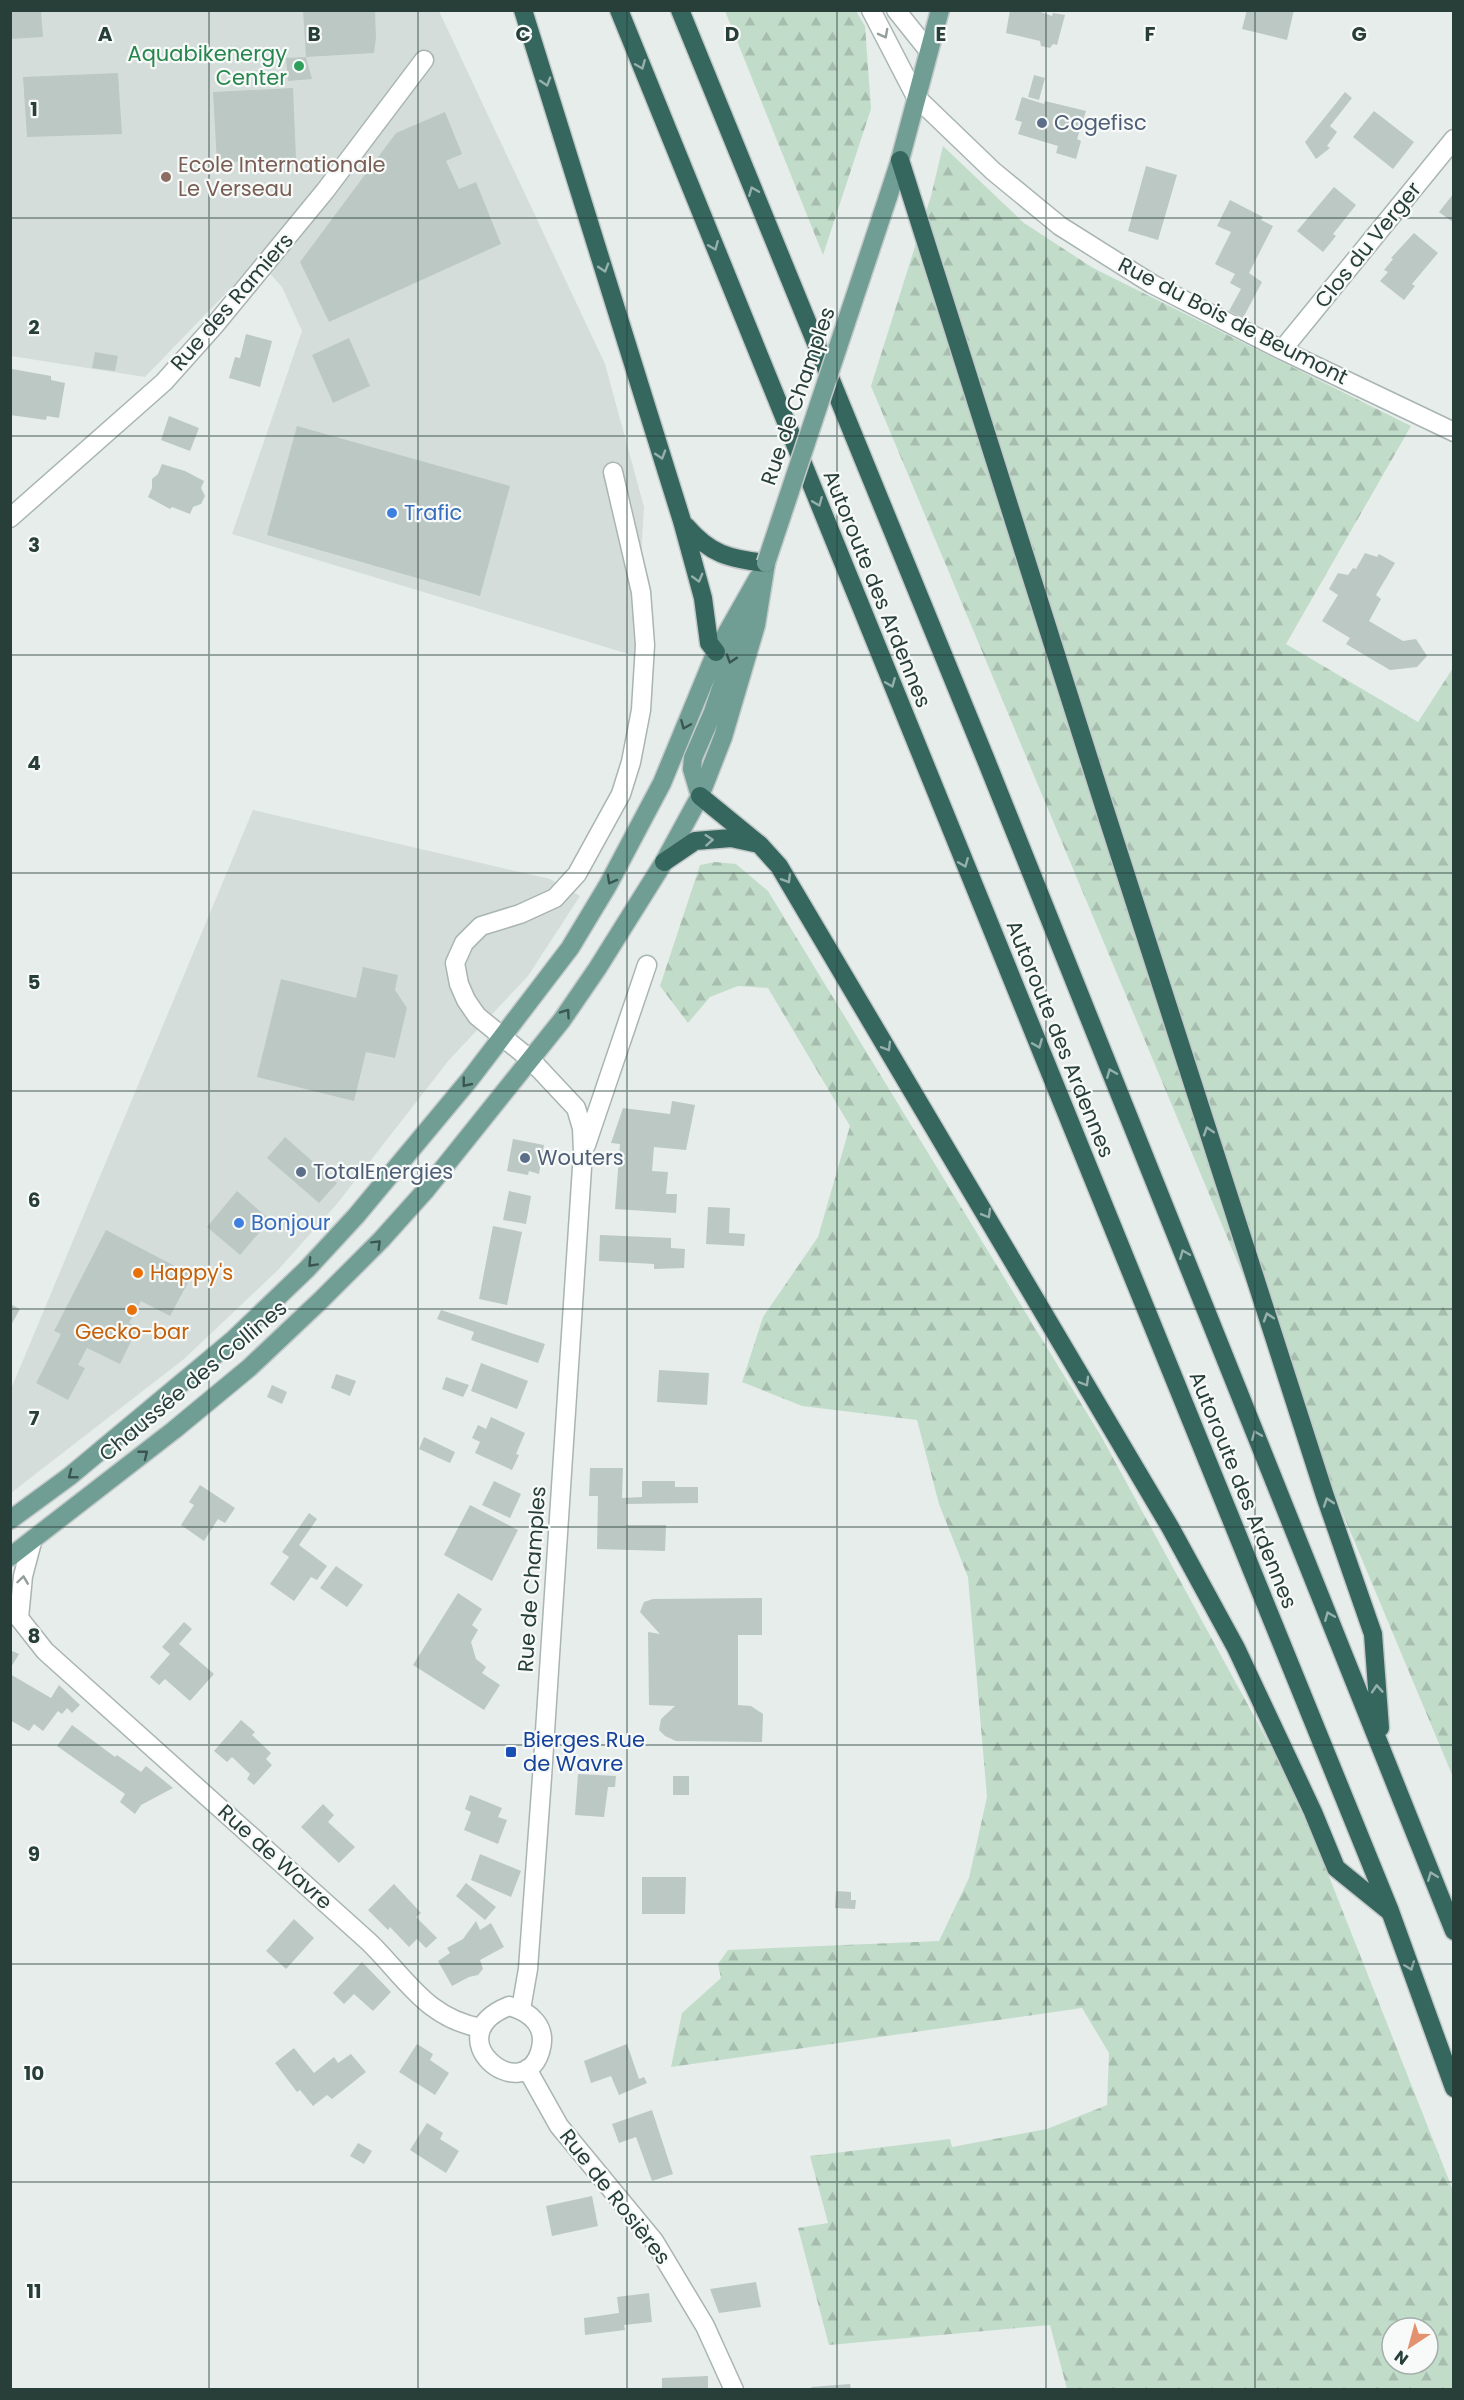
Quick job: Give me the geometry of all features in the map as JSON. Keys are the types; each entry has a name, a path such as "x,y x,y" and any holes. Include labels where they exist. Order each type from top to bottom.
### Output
{"highway":[{"path":"523,10 682,522 703,598 709,643 716,652"},
{"name":"Autoroute des Ardennes","path":"619,10 1390,1911 1454,2088"},
{"name":"Autoroute des Ardennes","path":"680,10 990,771 1454,1931"},
{"path":"900,160 1110,828 1322,1485 1373,1634 1382,1748"},
{"path":"682,522 701,543 726,556 766,563"},
{"path":"700,796 760,845 779,866 1170,1527 1236,1648 1313,1812 1336,1868 1390,1911"},
{"path":"664,862 695,841 731,838 760,845"}],"main road":[{"name":"Rue de Champles","path":"664,862 700,796 723,737 756,626 766,563 900,160 940,10"},
{"path":"700,796 692,769 693,758 713,712 736,644 746,602 766,563"},
{"name":"Chaussée des Collines","path":"13,1517 70,1476 154,1408 233,1340 307,1269 356,1216 503,1037 570,948 614,876 662,783 716,652 746,602"},
{"name":"Chaussée des Collines","path":"10,1557 32,1542 249,1368 381,1240 425,1191 531,1060 597,969 664,862"}],"street":[{"name":"Rue du Bois de Beumont","path":"871,10 916,97 993,171 1060,226 1152,284 1282,350 1454,432"},
{"path":"896,10 928,50"},
{"name":"Rue des Ramiers","path":"10,518 164,382 298,225 393,105 424,60"},
{"name":"Clos du Verger","path":"1282,350 1454,139"},
{"path":"503,1037 477,1016 459,984 455,963 464,943 481,926 520,914 555,898 577,874 621,794 631,762 641,710 645,645 641,592 613,472"},
{"name":"Rue de Champles","path":"583,1152 647,965"},
{"name":"Rue de Champles","path":"503,1037 531,1060 576,1108 582,1128 583,1152 528,1969 521,2009"},
{"name":"Rue de Wavre","path":"32,1542 15,1615 45,1651 369,1942 434,2009 449,2019 481,2028"},
{"path":"509,2006 521,2009 531,2015 540,2027 541,2051 535,2063 527,2069 518,2073 508,2073 491,2065 483,2055 480,2045 481,2028 487,2017 497,2011 509,2006"},
{"name":"Rue de Rosières","path":"527,2069 559,2127 654,2241 705,2326 734,2390"}],"shaded area":[{"path":"10,11 439,11 605,364 644,507 635,656 232,534 302,331 282,287 258,260 145,377 11,356"},
{"path":"253,810 550,879 580,896 528,976 449,1060 336,1205 278,1270 184,1359 11,1493 11,1389"}],"green space":[{"path":"725,11 856,11 865,26 871,109 823,255"},
{"path":"943,146 1024,223 1093,268 1411,426 1286,644 1418,722 1453,668 1453,1777 871,386 931,196"},
{"path":"715,862 736,864 768,891 1101,1436 1296,1793 1454,2193 1453,2389 1067,2389 1050,2325 829,2345 798,2228 828,2223 810,2156 950,2139 952,2147 1047,2129 1107,2105 1109,2053 1082,2008 671,2067 682,2013 721,1978 718,1964 728,1950 939,1941 969,1878 987,1797 968,1577 939,1504 917,1420 802,1406 742,1382 763,1317 818,1237 850,1126 768,988 738,986 710,997 688,1023 660,986 700,865"}],"building":[{"path":"10,10 41,10 43,37 10,39"},
{"path":"303,10 375,10 374,53 306,57"},
{"path":"1010,10 1035,10 1052,16 1053,13 1065,15 1057,45 1053,44 1050,48 1041,46 1040,41 1006,33"},
{"path":"1247,10 1294,10 1287,40 1242,29"},
{"path":"306,57 312,79 288,81 286,58"},
{"path":"118,73 122,134 27,137 23,77"},
{"path":"1034,75 1045,78 1039,100 1028,97"},
{"path":"293,88 296,158 217,163 213,92"},
{"path":"1345,92 1352,98 1330,126 1337,132 1327,146 1330,148 1316,159 1305,142"},
{"path":"1022,97 1044,104 1045,101 1086,111 1077,139 1081,141 1076,159 1056,153 1058,146 1018,134 1022,122 1015,120"},
{"path":"1374,111 1414,142 1393,169 1353,137"},
{"path":"445,112 462,154 446,161 459,189 476,182 501,244 329,322 300,262 396,133"},
{"path":"1146,166 1177,175 1158,240 1128,231"},
{"path":"1334,187 1356,205 1333,234 1336,236 1323,252 1297,231"},
{"path":"1454,193 1454,223 1439,212"},
{"path":"1230,200 1263,217 1261,220 1273,226 1249,273 1262,282 1243,318 1229,311 1241,289 1230,283 1235,274 1215,264 1231,232 1217,226"},
{"path":"1414,233 1438,253 1412,284 1415,286 1404,300 1380,281 1388,272 1384,270 1393,259 1391,258"},
{"path":"246,334 272,341 260,387 229,378 235,357 240,358"},
{"path":"349,338 370,386 333,403 312,355"},
{"path":"95,352 118,356 115,371 92,368"},
{"path":"12,369 51,376 51,380 65,383 59,418 47,416 46,420 10,415"},
{"path":"169,416 199,428 190,451 161,440"},
{"path":"297,426 510,486 480,596 267,535"},
{"path":"162,464 185,471 204,481 201,488 205,496 201,504 193,507 190,514 172,507 170,509 148,497 152,488 152,479 158,474"},
{"path":"1365,553 1377,557 1379,554 1395,563 1376,595 1381,599 1369,621 1403,641 1416,639 1427,656 1417,667 1390,670 1346,644 1350,638 1322,621 1338,595 1329,589 1338,573 1348,575 1353,568 1356,569"},
{"path":"363,967 398,975 395,990 407,1008 395,1058 366,1052 354,1101 257,1077 281,979 356,998"},
{"path":"672,1101 695,1105 686,1150 654,1147 652,1171 668,1172 666,1194 677,1194 676,1213 615,1209 620,1144 611,1143 623,1108 670,1114"},
{"path":"285,1137 337,1183 319,1203 267,1158"},
{"name":"Wouters","path":"513,1139 544,1145 539,1174 529,1171 528,1175 507,1171"},
{"name":"Bonjour","path":"237,1191 270,1220 240,1255 207,1227"},
{"path":"509,1191 531,1196 526,1224 503,1220"},
{"path":"708,1207 730,1208 729,1233 745,1234 744,1246 706,1244"},
{"path":"493,1226 522,1232 507,1305 479,1299"},
{"path":"106,1230 192,1275 170,1316 141,1301 129,1323 138,1327 120,1364 87,1348 78,1365 85,1368 68,1400 36,1383 61,1334 54,1331"},
{"path":"600,1235 671,1238 671,1248 685,1249 684,1268 654,1269 654,1264 599,1261"},
{"path":"10,1304 20,1309 10,1327"},
{"path":"441,1310 545,1344 538,1363 471,1340 474,1332 437,1319"},
{"path":"481,1363 528,1381 517,1409 471,1391"},
{"path":"659,1370 709,1373 707,1405 657,1402"},
{"path":"336,1374 356,1381 350,1396 331,1388"},
{"path":"446,1377 469,1385 463,1397 442,1389"},
{"path":"272,1385 287,1392 282,1404 267,1397"},
{"path":"491,1417 525,1433 512,1470 475,1453 480,1442 472,1438 478,1425 486,1429"},
{"path":"424,1437 455,1452 450,1463 419,1449"},
{"path":"590,1468 623,1468 622,1498 642,1497 642,1481 675,1481 675,1487 698,1487 698,1503 626,1504 626,1525 666,1525 665,1551 597,1549 598,1496 589,1496"},
{"path":"494,1481 521,1494 510,1518 482,1505"},
{"path":"200,1485 235,1508 225,1523 218,1519 204,1541 181,1525 194,1505 189,1502"},
{"path":"470,1505 518,1530 492,1581 444,1555"},
{"path":"309,1513 317,1519 299,1545 327,1566 317,1580 311,1577 294,1601 270,1584 289,1557 282,1552"},
{"path":"336,1566 363,1585 347,1607 320,1588"},
{"path":"458,1593 482,1609 472,1625 478,1630 471,1642 476,1659 486,1667 482,1673 500,1685 484,1710 413,1665"},
{"path":"762,1598 762,1635 738,1635 738,1705 751,1706 763,1714 762,1742 676,1741 665,1736 659,1730 661,1719 675,1706 649,1705 648,1632 660,1634 640,1612 644,1602 653,1599"},
{"path":"184,1622 192,1629 179,1644 214,1674 190,1701 165,1679 159,1685 150,1677 170,1654 162,1647"},
{"path":"10,1650 19,1654 10,1669"},
{"path":"10,1674 51,1698 59,1685 80,1705 72,1713 67,1708 62,1714 58,1711 43,1731 34,1724 29,1731 10,1720"},
{"path":"241,1720 255,1732 252,1735 271,1753 266,1759 272,1765 254,1785 247,1779 250,1774 232,1757 227,1762 214,1751"},
{"path":"72,1725 115,1757 117,1755 141,1772 146,1766 173,1788 141,1805 135,1814 120,1802 125,1794 57,1746"},
{"path":"578,1774 616,1776 615,1787 608,1787 604,1817 575,1815"},
{"path":"673,1776 689,1776 689,1795 673,1795"},
{"path":"470,1795 502,1808 498,1817 507,1820 498,1844 464,1830 471,1812 465,1809"},
{"path":"323,1804 334,1815 328,1822 355,1847 339,1863 301,1827"},
{"path":"480,1854 521,1871 511,1897 471,1880"},
{"path":"642,1877 686,1877 685,1914 642,1914"},
{"path":"466,1883 496,1907 485,1920 456,1896"},
{"path":"394,1884 421,1913 416,1917 437,1938 426,1948 417,1939 409,1947 390,1927 388,1930 368,1910"},
{"path":"836,1891 851,1892 851,1900 856,1900 855,1909 835,1908"},
{"path":"294,1919 314,1938 286,1969 266,1951"},
{"path":"476,1921 480,1930 491,1923 504,1947 480,1960 483,1969 478,1975 452,1986 438,1961 450,1953 447,1948 463,1939"},
{"path":"362,1962 391,1992 373,2011 354,1994 344,2004 333,1993"},
{"path":"417,2044 433,2054 430,2060 449,2073 435,2095 399,2072"},
{"path":"627,2044 639,2079 644,2077 647,2083 619,2095 611,2076 591,2083 584,2061"},
{"path":"294,2048 314,2073 334,2057 338,2063 351,2054 366,2072 332,2099 327,2095 313,2106 300,2090 297,2092 275,2063"},
{"path":"652,2110 673,2174 652,2181 636,2137 619,2143 612,2124"},
{"path":"427,2123 443,2133 440,2139 459,2151 446,2173 410,2150"},
{"path":"358,2143 372,2151 364,2164 350,2156"},
{"path":"592,2196 598,2226 552,2236 546,2206"},
{"path":"756,2282 761,2307 719,2313 710,2289"},
{"path":"649,2293 652,2322 624,2325 625,2330 585,2335 584,2318 619,2313 617,2297"},
{"path":"708,2376 708,2390 662,2390 662,2378"},
{"path":"850,2384 851,2390 812,2390 811,2387"}],"place":[{"name":"Aquabikenergy Center","path":"299,66"},
{"name":"Cogefisc","path":"1042,123"},
{"name":"Ecole Internationale Le Verseau","path":"166,177"},
{"name":"Trafic","path":"392,513"},
{"name":"Wouters","path":"525,1158"},
{"name":"TotalEnergies","path":"301,1172"},
{"name":"Bonjour","path":"239,1223"},
{"name":"Happy's","path":"138,1273"},
{"name":"Gecko-bar","path":"132,1310"},
{"name":"Bierges Rue de Wavre","path":"511,1752"}]}
